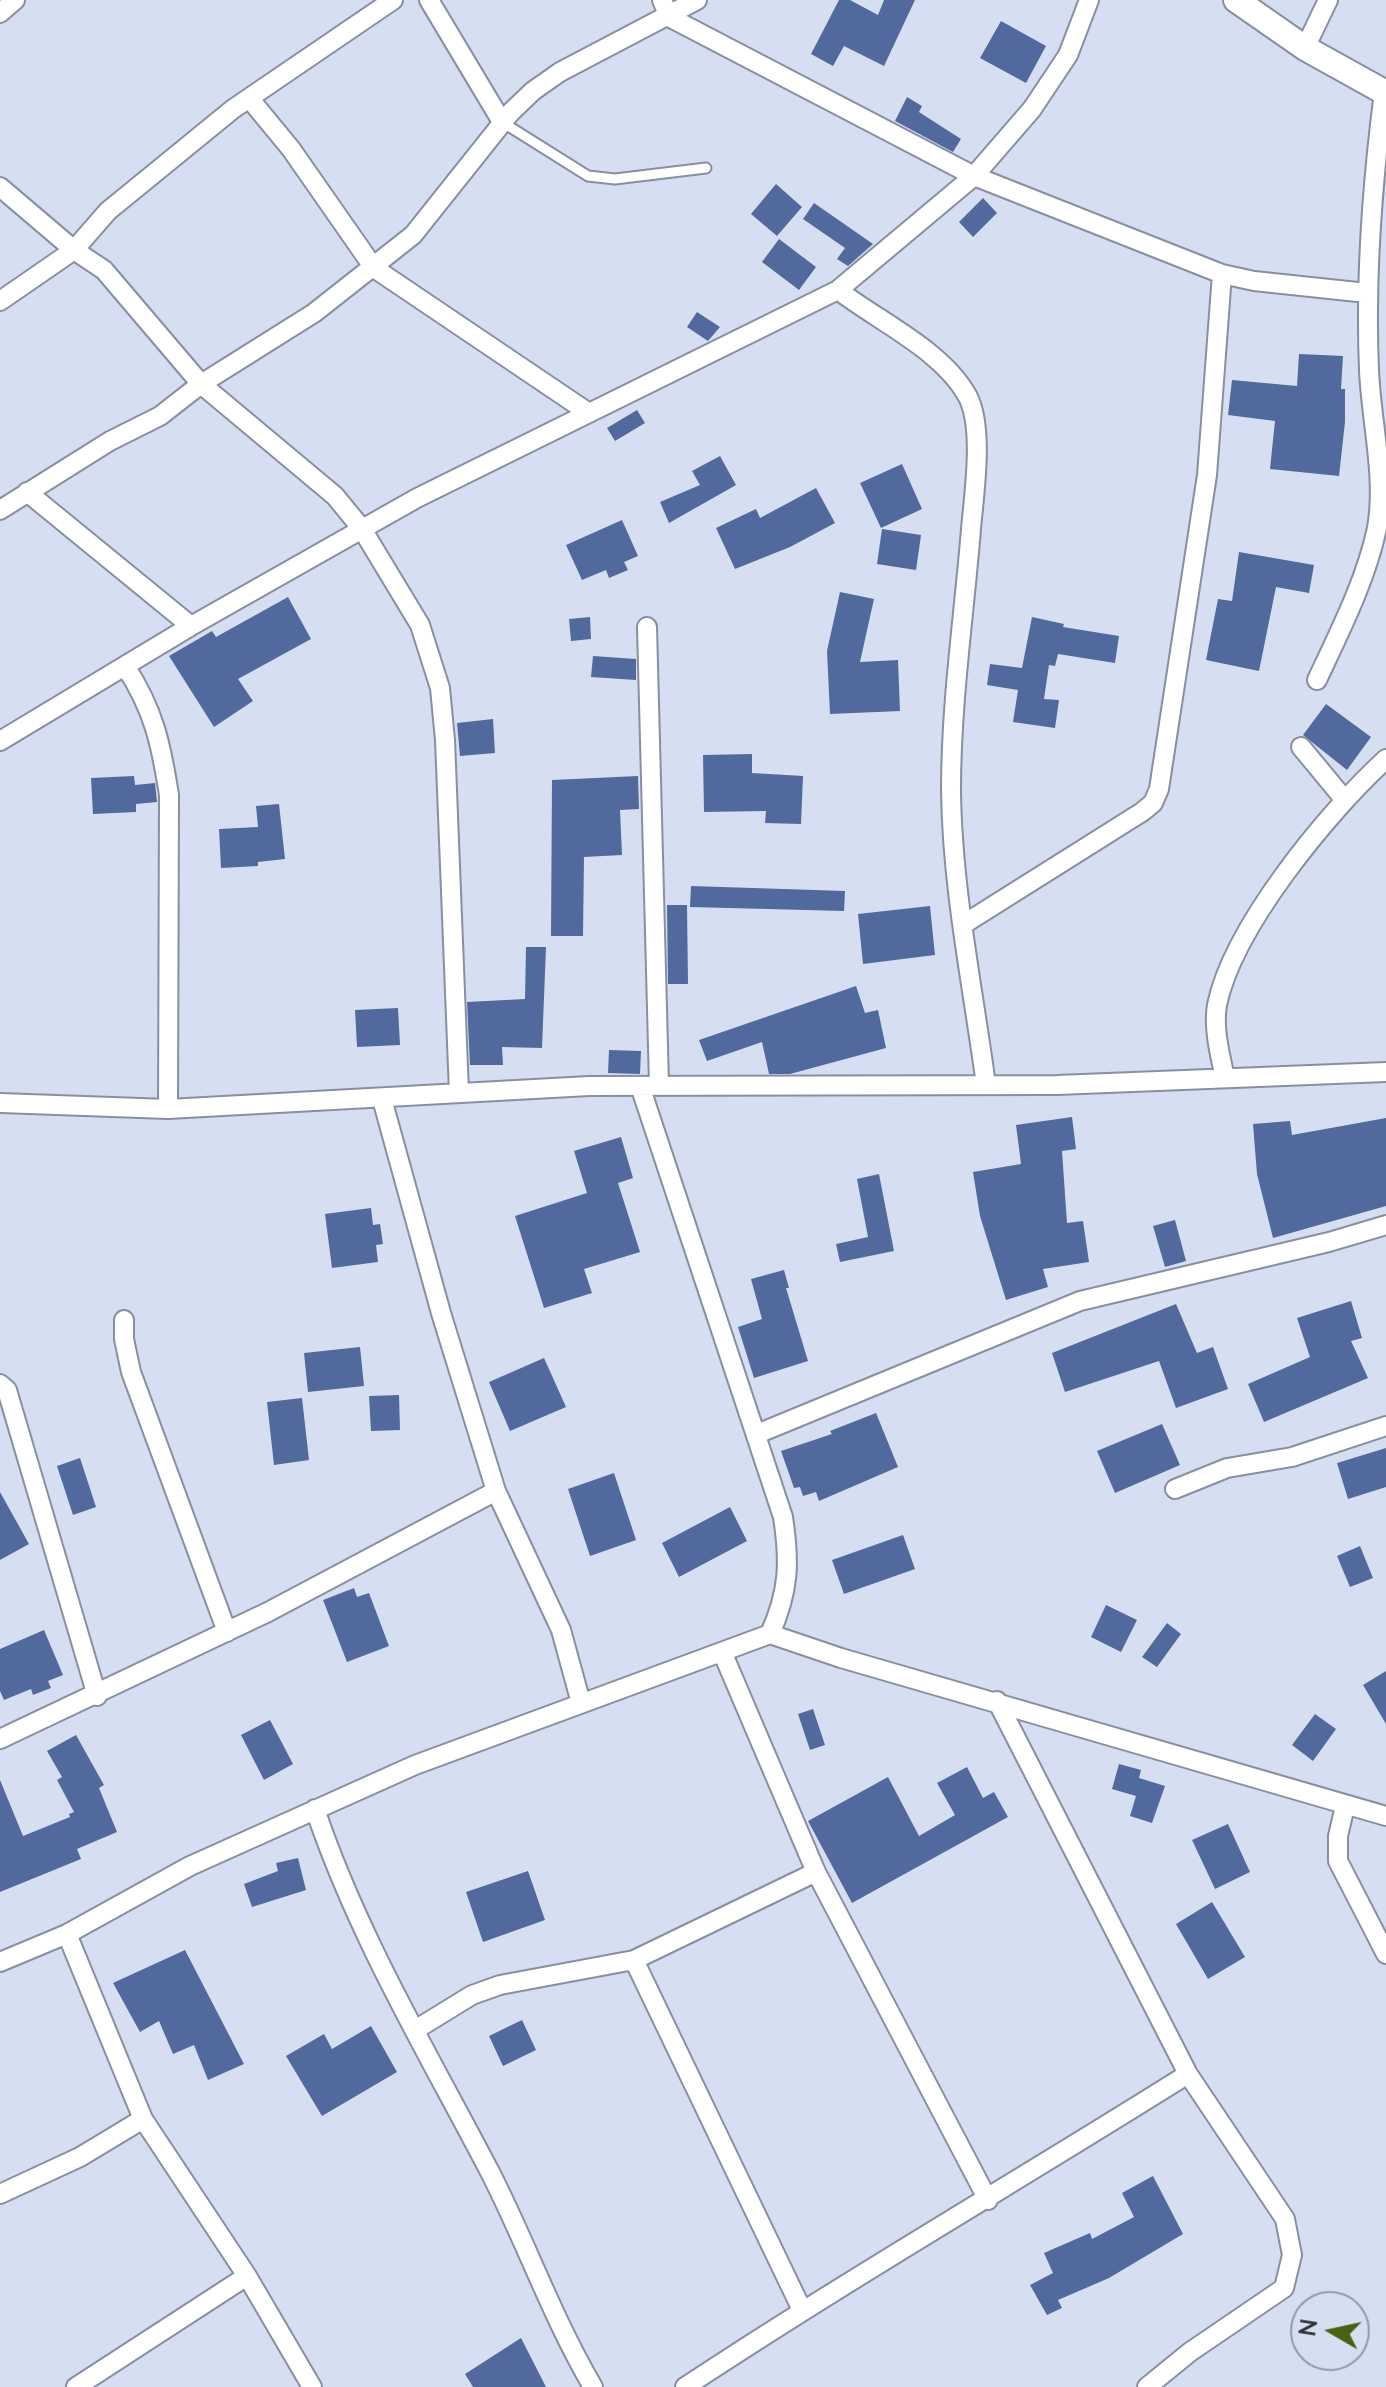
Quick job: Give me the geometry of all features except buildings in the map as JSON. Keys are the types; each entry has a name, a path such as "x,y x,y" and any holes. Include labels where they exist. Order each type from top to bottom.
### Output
{"street":[{"path":"0,13 15,0"},
{"path":"0,301 74,250 108,211 249,98 393,0"},
{"path":"429,0 502,122"},
{"path":"0,510 160,416 201,384 314,313 413,235 502,122 533,91 665,8 697,0"},
{"path":"0,741 191,626 362,529 586,411 838,290 974,176 1032,109 1068,55 1089,0"},
{"path":"1236,0 1305,48 1385,92 1368,241 1367,293 1377,375 1378,525 1368,563 1317,680"},
{"path":"1305,48 1328,0"},
{"path":"665,8 974,176 1222,274 1254,281 1367,293"},
{"path":"249,98 291,149 374,268 586,411"},
{"path":"0,187 74,250 104,270 201,384 335,496 362,529 420,625 440,688 450,801 459,1093"},
{"path":"964,924 1142,812 1153,803 1159,789 1207,475 1222,274"},
{"path":"838,290 874,318 930,353 969,399 975,429 975,472 953,702 951,792 964,924 986,1085"},
{"path":"27,492 191,626"},
{"path":"647,627 650,1086 783,1517 788,1551 786,1593 770,1634"},
{"path":"125,666 147,699 161,743 169,795 168,1109"},
{"path":"1301,747 1344,799"},
{"path":"1225,1078 1217,1044 1217,1007 1242,939 1344,799 1386,759"},
{"path":"1364,779 1386,783"},
{"path":"0,1103 168,1109 650,1086 1152,1083 1386,1072"},
{"path":"382,1099 441,1313 496,1491 561,1630 581,1703"},
{"path":"757,1434 1080,1301 1316,1246 1386,1225"},
{"path":"124,1320 124,1339 131,1372 227,1632"},
{"path":"0,1384 7,1390 97,1696"},
{"path":"1175,1489 1227,1468 1292,1457 1386,1426"},
{"path":"0,1739 97,1696 227,1632 496,1491"},
{"path":"0,1962 67,1934 190,1866 415,1765 723,1654 770,1634 841,1658 1386,1816"},
{"path":"723,1654 816,1872 988,2200"},
{"path":"997,1701 1188,2074 1285,2219 1292,2242 1290,2271 1284,2288 1190,2352 1147,2387"},
{"path":"1345,1806 1338,1836 1338,1861 1386,1954"},
{"path":"315,1809 341,1882 499,2190 568,2342 593,2387"},
{"path":"415,2030 472,1995 500,1985 634,1960 816,1872"},
{"path":"67,1934 143,2119 247,2276 312,2387"},
{"path":"634,1960 802,2310"},
{"path":"685,2387 802,2310 988,2200 1188,2074"},
{"path":"0,2194 80,2157 143,2119"},
{"path":"76,2387 247,2276"}],"lane":[{"path":"502,122 588,176 615,179 706,168"}]}
